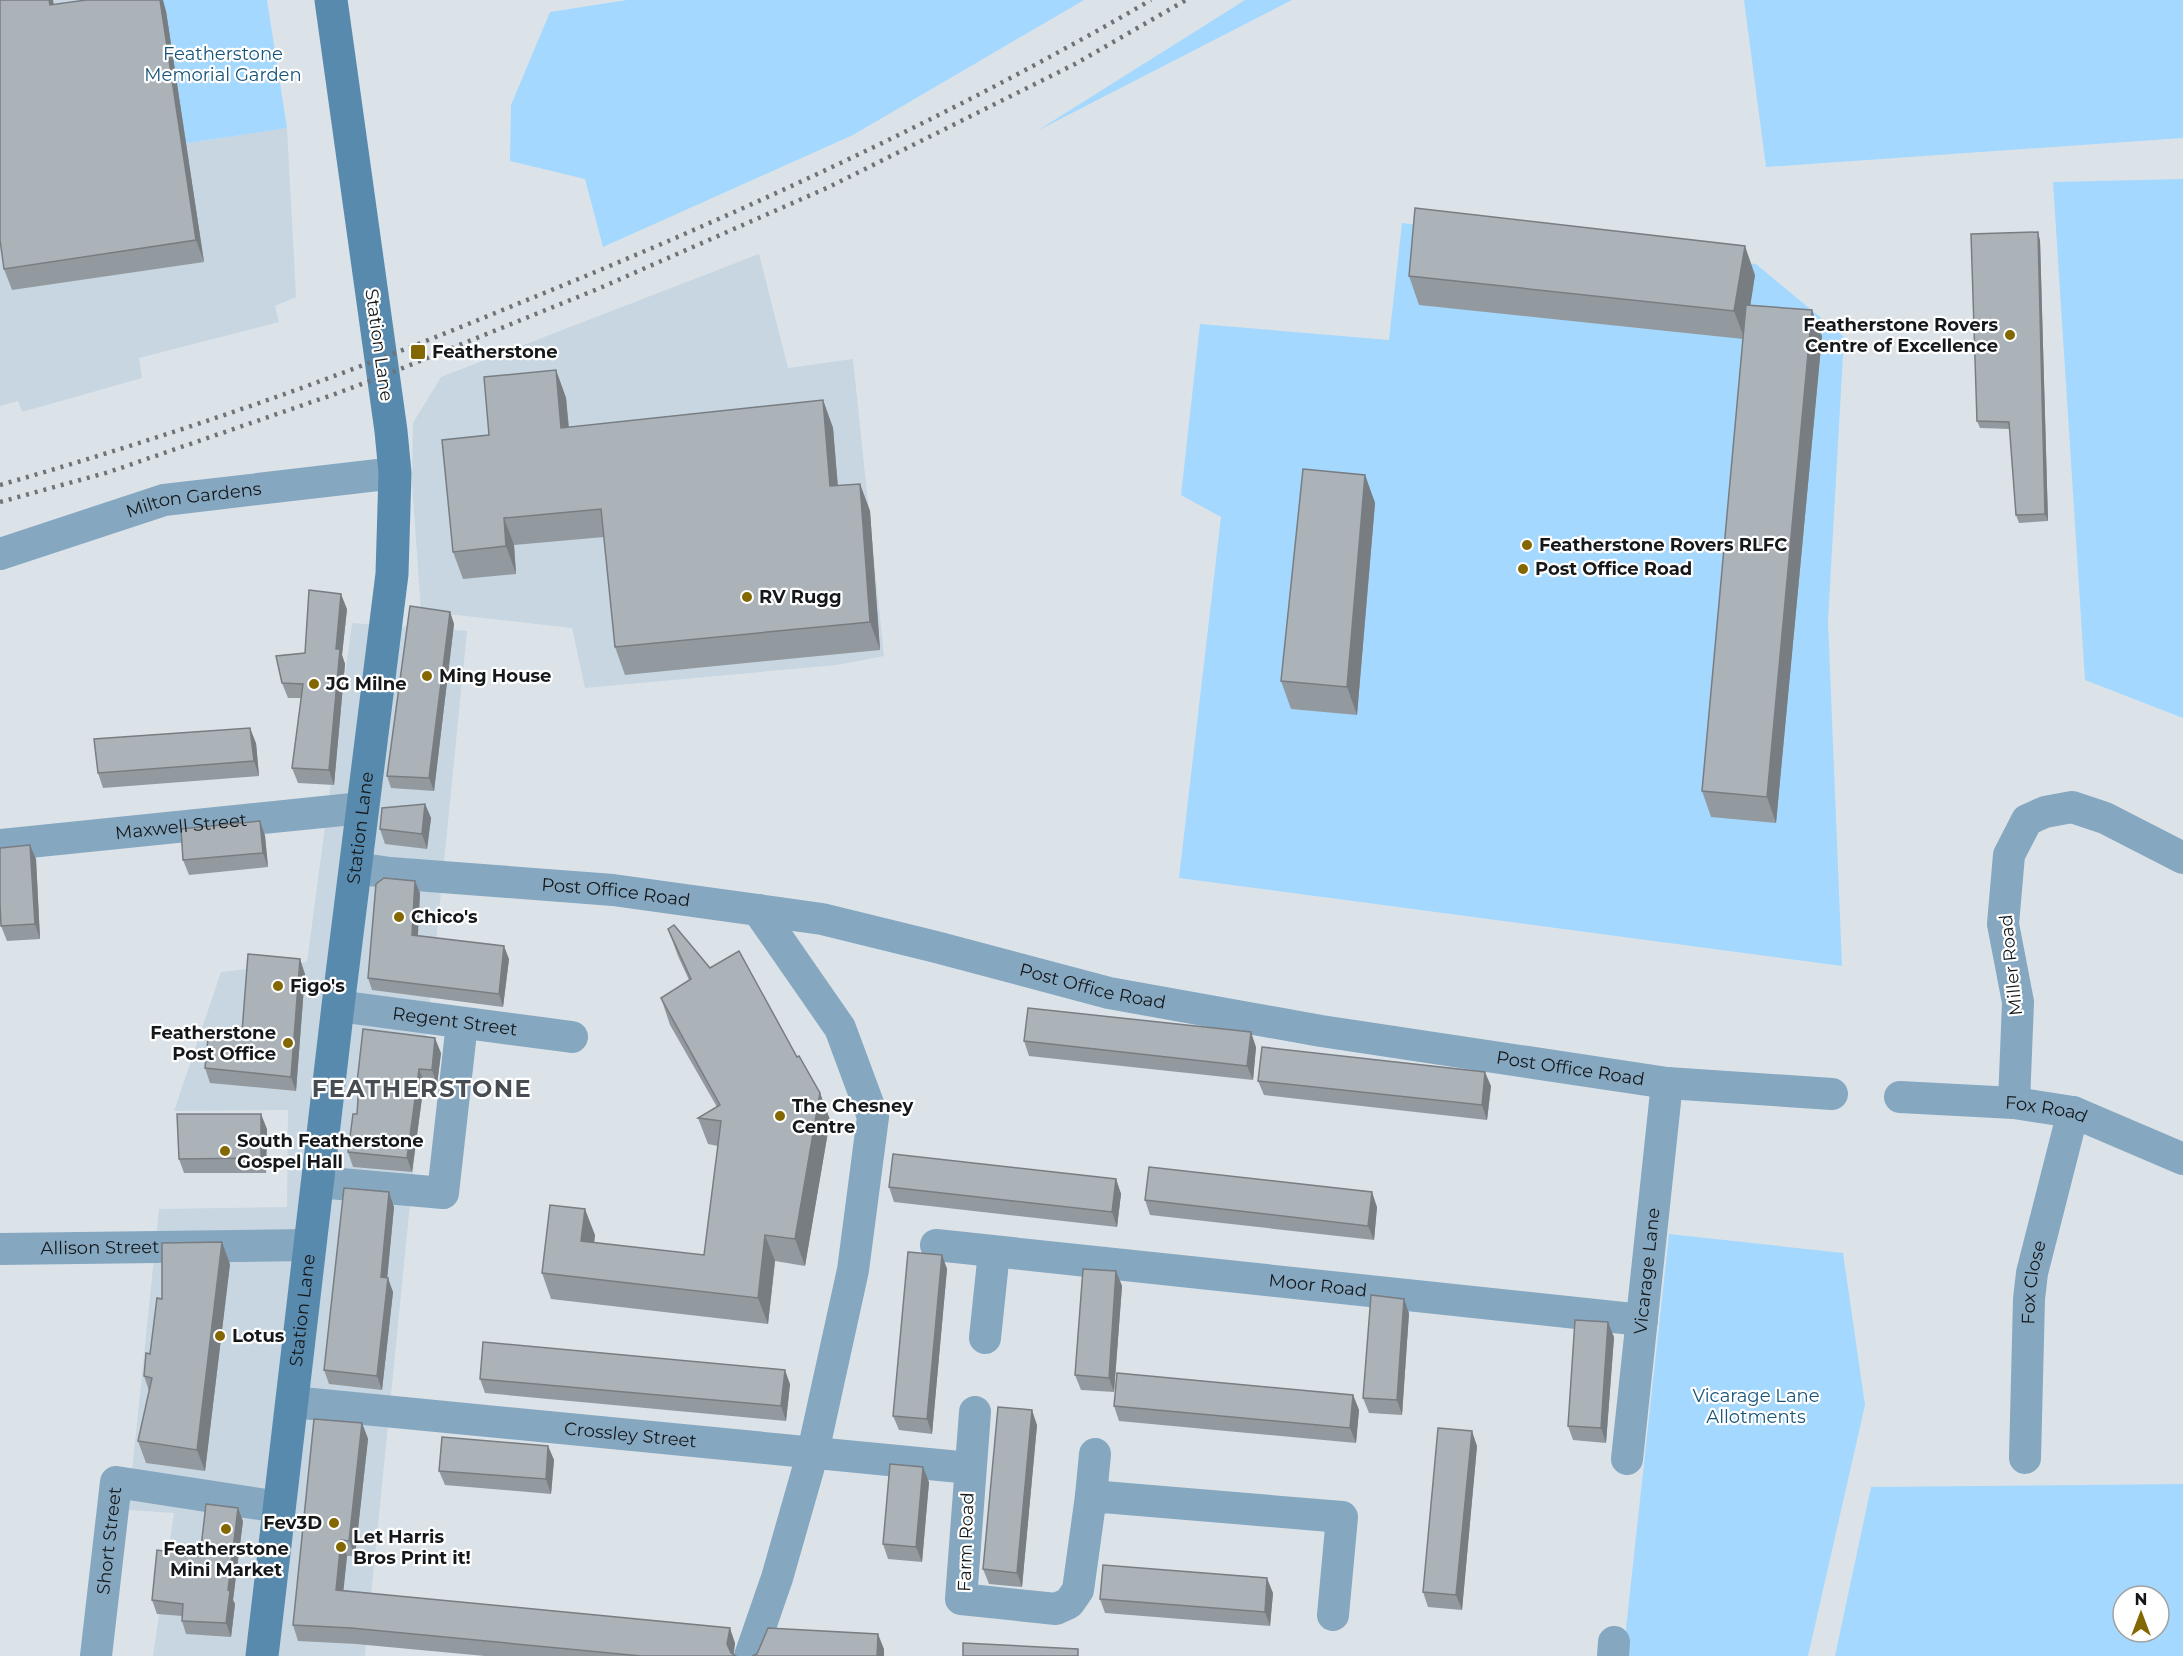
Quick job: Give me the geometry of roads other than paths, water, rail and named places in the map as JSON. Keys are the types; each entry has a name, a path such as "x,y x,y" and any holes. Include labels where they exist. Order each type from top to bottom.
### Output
{"main road":[{"name":"Station Lane","path":"262,1656 338,1006 392,574 395,473 331,0"}],"street":[{"name":"Milton Gardens","path":"0,554 164,500 395,473"},
{"name":"Miller Road","path":"2014,1103 2018,1002 2003,924 2009,855 2027,820 2045,812 2072,807 2105,818 2183,858"},
{"name":"Maxwell Street","path":"0,845 362,808"},
{"name":"Post Office Road","path":"356,868 390,873 613,890 758,910 832,922 1109,993 1322,1030 1667,1083 1832,1094"},
{"path":"750,1656 777,1578 813,1452 853,1270 873,1117 840,1028 758,910"},
{"name":"Regent Street","path":"338,1006 572,1037"},
{"path":"318,1182 443,1193 462,1023"},
{"name":"Vicarage Lane","path":"1627,1459 1667,1083"},
{"name":"Fox Road","path":"1900,1097 2014,1103 2073,1112 2183,1160"},
{"name":"Fox Close","path":"2025,1458 2031,1273 2073,1112"},
{"name":"Allison Street","path":"0,1248 310,1245"},
{"name":"Moor Road","path":"936,1245 1642,1320"},
{"path":"985,1338 994,1252"},
{"name":"Crossley Street","path":"292,1402 970,1467"},
{"name":"Farm Road","path":"975,1412 961,1599 1056,1609 1069,1603 1078,1590 1095,1454"},
{"name":"Short Street","path":"96,1656 116,1482 279,1507"},
{"path":"1091,1496 1342,1517 1333,1615"}],"railway":[{"path":"0,485 145,441 288,393 603,269 763,199 921,124 1151,0"},
{"path":"0,502 109,472 335,394 600,288 829,187 1075,64 1186,0"}],"place":[{"name":"Featherstone Rovers Centre of Excellence","path":"2010,335"},
{"name":"Featherstone","path":"418,352"},
{"name":"Featherstone Rovers RLFC","path":"1527,545"},
{"name":"Post Office Road","path":"1523,569"},
{"name":"RV Rugg","path":"747,597"},
{"name":"Ming House","path":"427,676"},
{"name":"JG Milne","path":"314,684"},
{"name":"Chico's","path":"399,917"},
{"name":"Figo's","path":"278,986"},
{"name":"Featherstone Post Office","path":"288,1043"},
{"name":"The Chesney Centre","path":"780,1116"},
{"name":"South Featherstone Gospel Hall","path":"225,1151"},
{"name":"Lotus","path":"220,1336"},
{"name":"Fev3D","path":"334,1523"},
{"name":"Featherstone Mini Market","path":"226,1529"},
{"name":"Let Harris Bros Print it!","path":"341,1547"}],"district":[{"name":"FEATHERSTONE","path":"422,1088"}],"park label":[{"name":"Featherstone Memorial Garden","path":"223,64"},
{"name":"Vicarage Lane Allotments","path":"1756,1406"}]}
